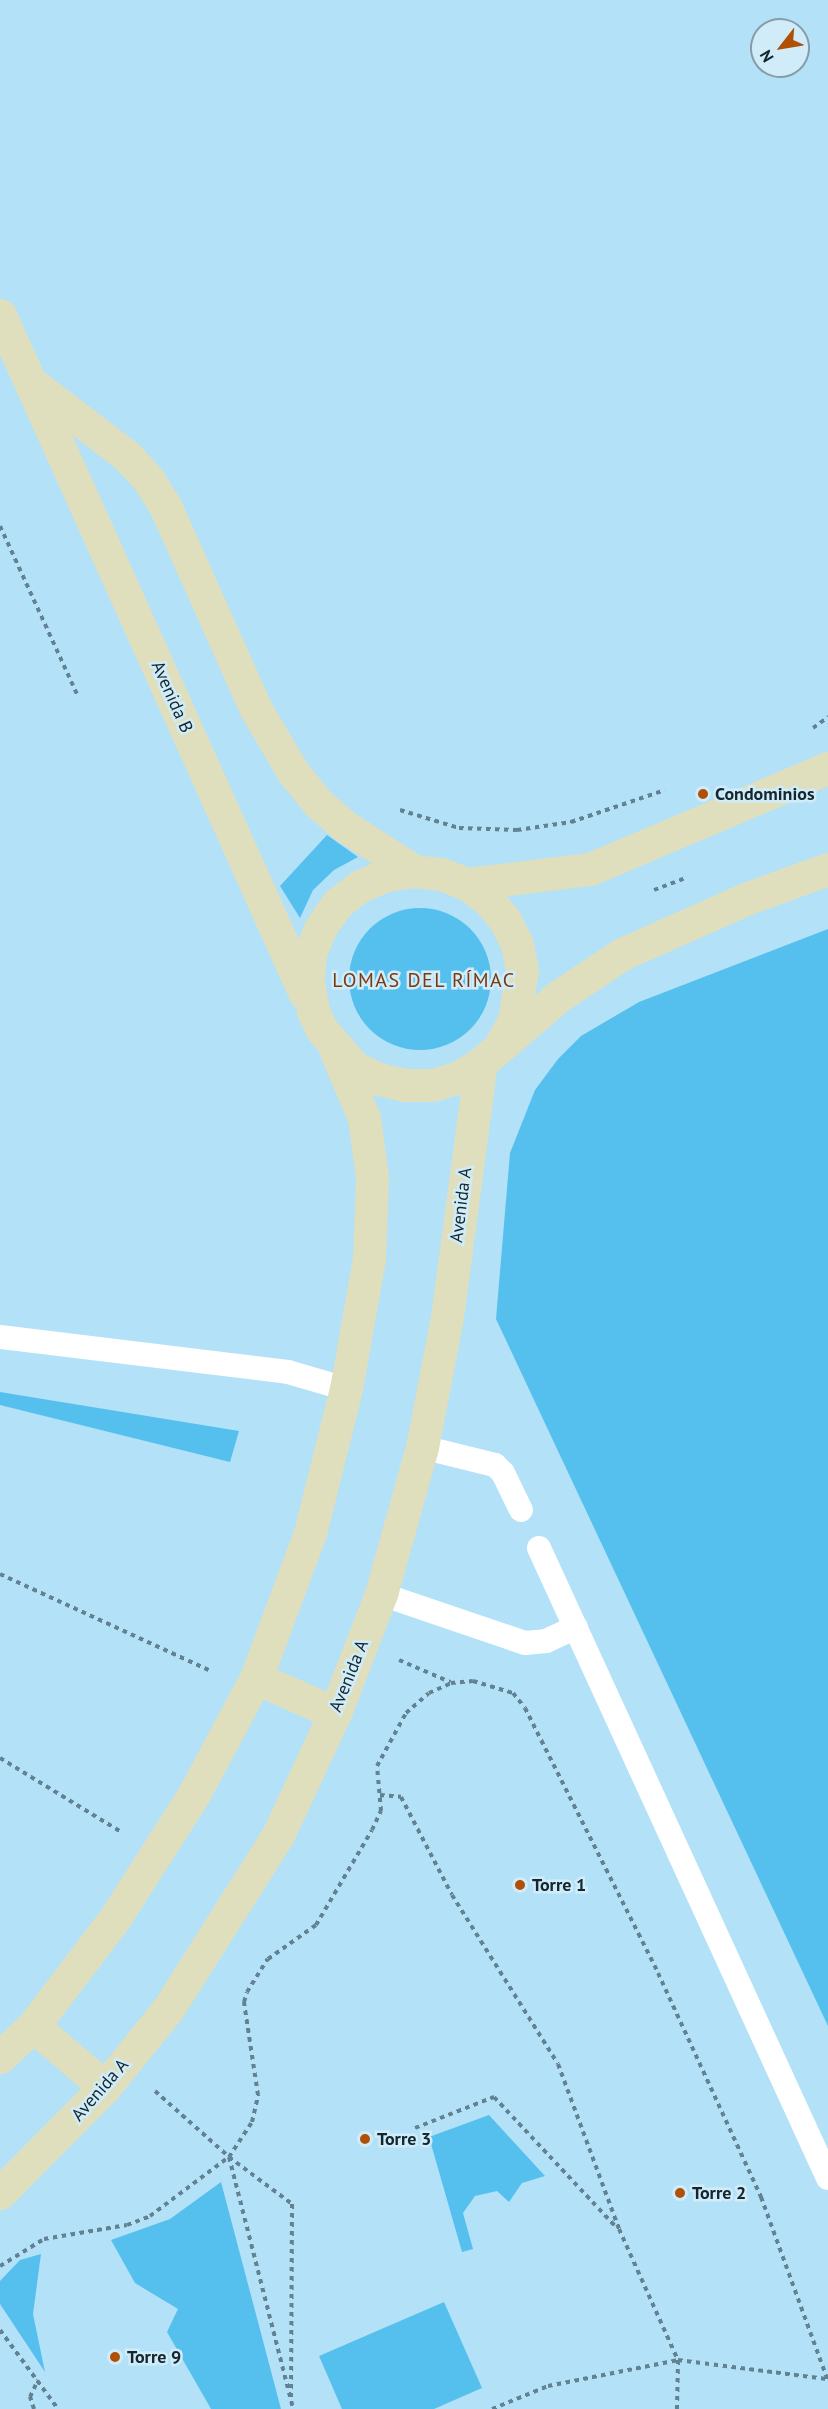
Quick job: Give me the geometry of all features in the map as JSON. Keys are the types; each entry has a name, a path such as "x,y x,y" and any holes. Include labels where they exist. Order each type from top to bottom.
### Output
{"main road":[{"name":"Avenida B","path":"0,315 313,1011"},
{"name":"Avenida B","path":"32,384 126,455 148,479 166,508 257,711 293,772 318,803 343,825 414,871"},
{"path":"467,884 590,869 828,768"},
{"path":"335,1049 354,1067 379,1079 406,1085 441,1082 491,1054 560,996 622,954 748,898 828,869"},
{"path":"0,2057 33,2026 121,1908 194,1794 256,1678 310,1533 346,1389 369,1258 372,1177 364,1118 335,1049 313,1011 308,982 310,953 321,927 337,904 360,886 386,875 414,871 441,874 467,884 488,900 505,920 517,944 522,970 514,1021 491,1054"},
{"name":"Avenida A","path":"0,2193 105,2087 168,2009 278,1835 335,1713 381,1594 422,1447 447,1317 491,1054"},
{"path":"256,1678 335,1713"},
{"path":"33,2026 105,2087"}],"lane":[{"path":"0,1337 288,1372 346,1389"},
{"path":"422,1447 495,1465 503,1473 521,1510"},
{"path":"539,1548 828,2178"},
{"path":"381,1594 525,1642 546,1641 576,1627"}],"path":[{"path":"0,526 78,696"},
{"path":"809,731 828,717"},
{"path":"391,807 459,828 517,830 571,822 677,786"},
{"path":"0,1574 209,1670"},
{"path":"398,1660 451,1683 496,1686 513,1693 525,1708 658,1973 756,2187 827,2380 678,2360 548,2386 492,2409"},
{"path":"0,2266 44,2239 127,2225 150,2216 229,2157 252,2122 258,2095 244,2002 247,1992 268,1959 316,1925 372,1830 381,1811 380,1795 375,1781 377,1766 406,1713 429,1692 451,1683"},
{"path":"0,1758 127,1835"},
{"path":"380,1795 401,1797 452,1895 558,2064 619,2229 678,2360 677,2409"},
{"path":"153,2090 229,2157 292,2204 292,2407"},
{"path":"415,2128 494,2097 619,2229"},
{"path":"229,2157 292,2407"},
{"path":"0,2330 58,2409"},
{"path":"34,2409 30,2397 38,2380"}],"shaded area":[{"path":"327,835 358,857 334,870 313,890 300,918 280,886"},
{"path":"420,908 447,913 470,929 486,952 491,979 486,1006 470,1029 447,1045 420,1050 393,1045 370,1029 354,1006 349,979 354,952 370,929 393,913"},
{"path":"828,929 828,2026 496,1319 510,1153 535,1090 558,1059 581,1036 639,1002"},
{"path":"0,1392 239,1431 230,1462 0,1405"},
{"path":"489,2115 545,2176 522,2183 509,2202 497,2191 475,2196 463,2213 473,2249 462,2252 429,2137"},
{"path":"221,2182 281,2409 211,2409 167,2332 178,2309 135,2283 111,2240 170,2219"},
{"path":"41,2254 33,2314 45,2372 0,2304 0,2281 20,2260"},
{"path":"444,2302 482,2388 434,2409 342,2409 319,2356"}],"place":[{"name":"Condominios","path":"703,794"},
{"name":"Torre 1","path":"520,1885"},
{"name":"Torre 3","path":"365,2139"},
{"name":"Torre 2","path":"680,2193"},
{"name":"Torre 9","path":"115,2357"}],"district":[{"name":"LOMAS DEL RÍMAC","path":"424,980"}]}
